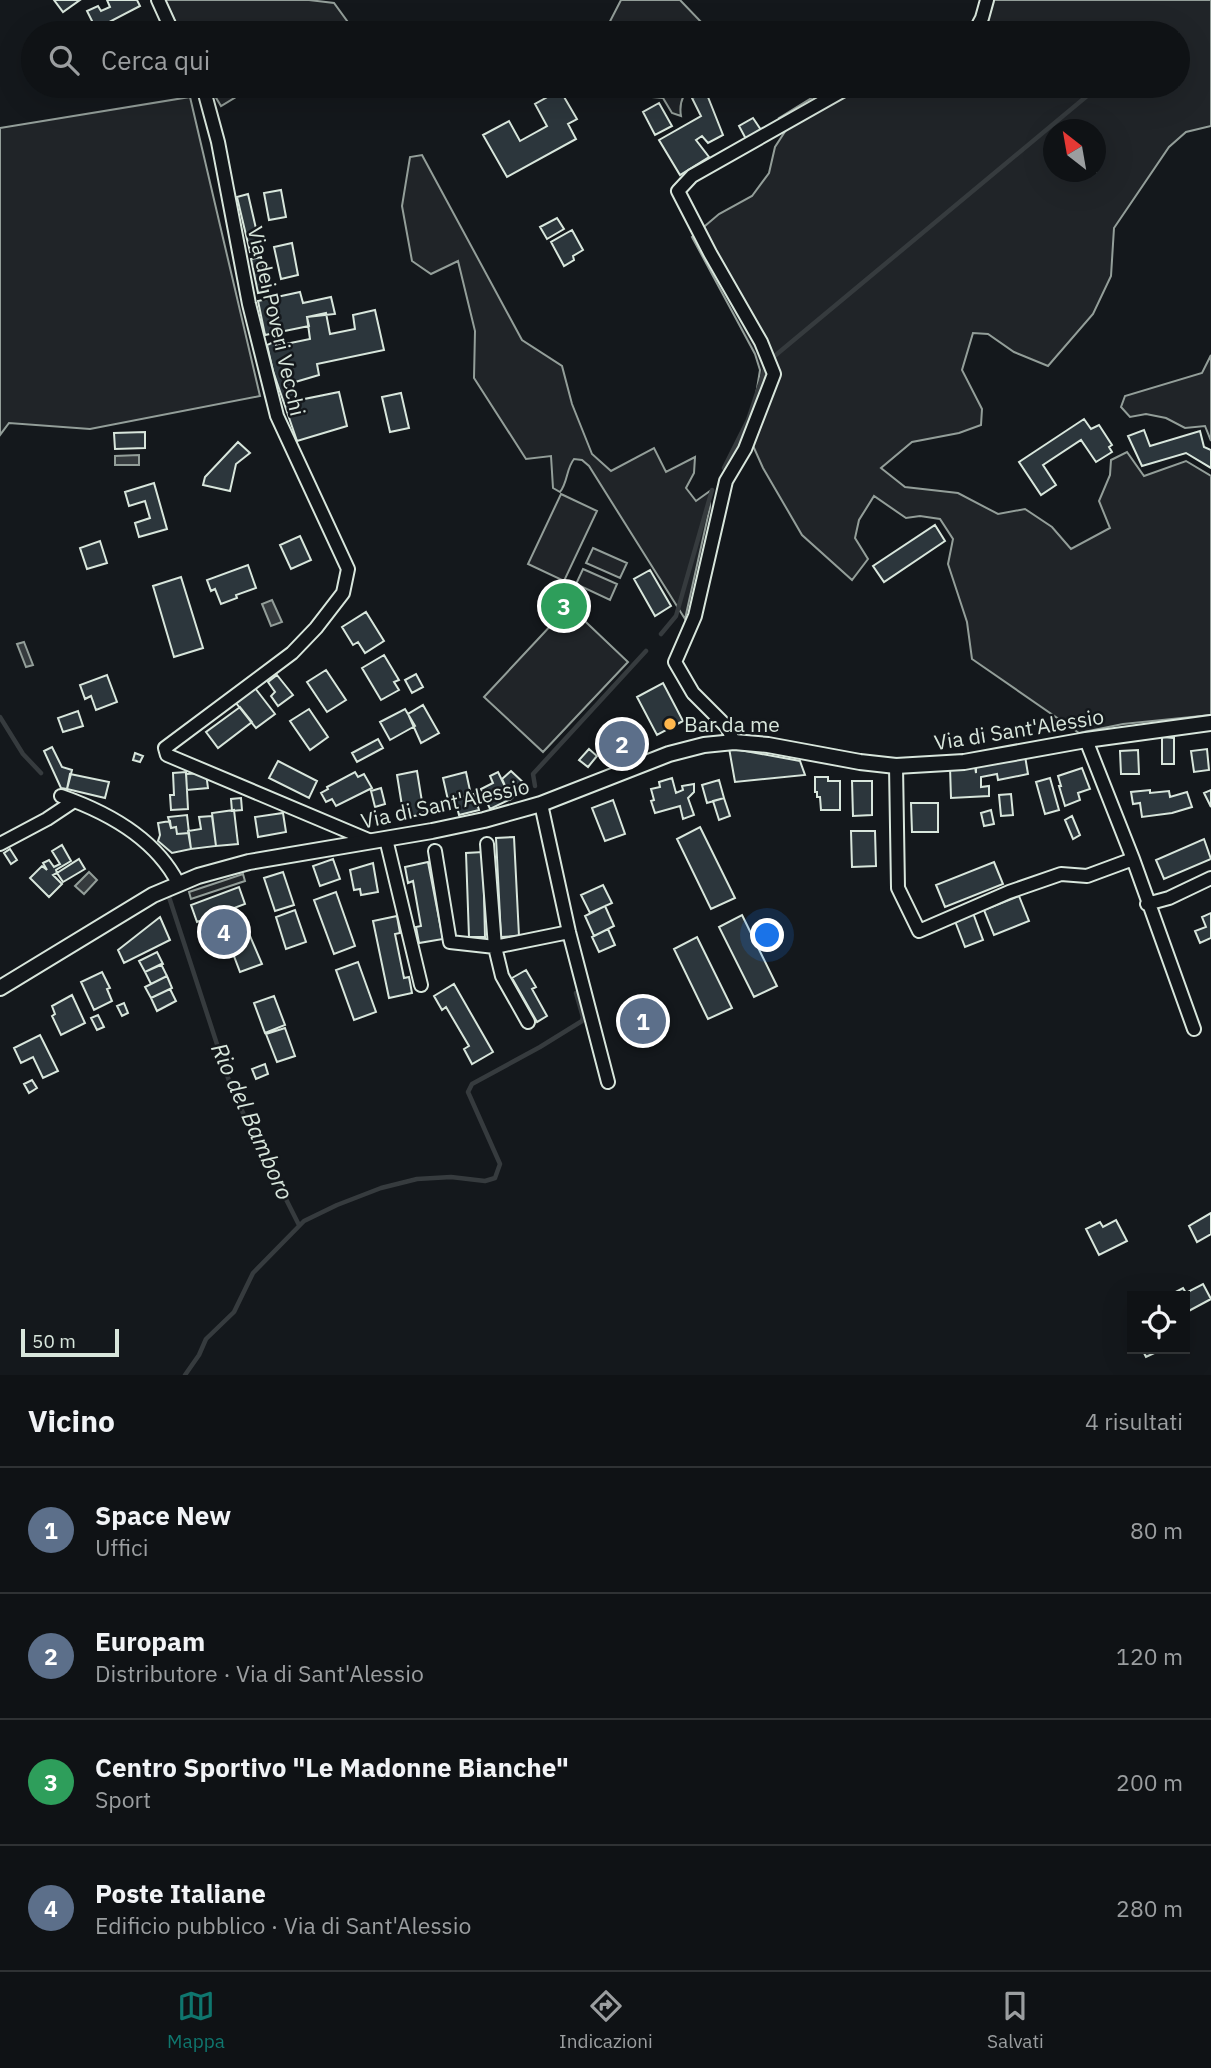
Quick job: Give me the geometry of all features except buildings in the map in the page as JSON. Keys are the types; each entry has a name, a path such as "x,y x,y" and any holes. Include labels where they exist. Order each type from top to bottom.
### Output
{"street":[{"path":"158,0 168,21"},
{"path":"980,21 987,0"},
{"name":"Via dei Poveri Vecchi","path":"205,98 218,142 249,304 277,416 348,569 343,593 292,653 165,748 167,755 379,840"},
{"path":"734,741 727,727 693,693 676,662 695,615 726,481 746,449 774,374 761,342 678,191 692,176 829,98"},
{"name":"Via di Sant'Alessio","path":"0,988 153,895 178,883 248,862 484,820 541,804 669,754 704,745 734,741 896,766 964,762 1086,740 1211,723"},
{"path":"1086,740 1133,859 1194,1029"},
{"path":"896,766 898,888 919,931 1009,892 1061,874 1087,876 1133,859"},
{"path":"61,796 115,819 150,846 178,883"},
{"path":"0,844 74,801"},
{"path":"541,804 569,932 608,1082"},
{"path":"379,840 421,985"},
{"path":"487,844 495,947 502,976 528,1021"},
{"path":"435,850 450,942 495,947 569,932"},
{"path":"1147,904 1169,898 1211,878"}],"shaded area":[{"path":"165,0 309,0 334,3 347,21 175,21"},
{"path":"621,0 680,0 700,21 610,21"},
{"path":"984,0 1211,0 1211,126 1186,132 1169,147 1114,228 1111,276 1093,314 1048,366 1014,352 988,334 973,333 962,370 982,409 981,425 959,433 912,442 881,468 905,487 958,493 998,514 1025,509 1052,527 1071,549 1110,528 1099,501 1110,475 1111,460 1127,452 1144,476 1186,461 1211,476 1211,715 1123,724 1079,733 972,659 967,622 948,564 953,539 940,519 920,516 906,518 874,496 859,520 855,538 868,559 852,580 802,535 763,468 745,428 756,395 760,370 755,354 692,237 719,214 752,196 769,173 775,147 786,130 779,118 812,98 1190,98 1190,21 974,21"},
{"path":"190,98 260,396 90,429 9,423 0,435 0,128"},
{"path":"216,98 234,98 221,106"},
{"path":"663,98 684,98 681,116 672,113"},
{"path":"422,155 522,340 562,366 572,404 592,454 611,471 654,448 666,472 695,457 694,473 686,488 696,501 710,491 710,507 685,619 589,466 582,460 574,459 560,492 553,488 551,456 526,459 474,378 475,331 458,261 431,274 412,261 402,206 410,157"},
{"path":"1211,355 1211,441 1205,426 1185,428 1166,418 1146,414 1130,417 1121,407 1125,396 1202,373"},
{"path":"139,455 139,465 115,465 115,456"},
{"path":"561,494 597,511 564,581 528,564"},
{"path":"593,548 627,563 620,578 586,563"},
{"path":"583,569 617,584 610,600 576,584"},
{"path":"272,600 282,622 271,626 262,604"},
{"path":"569,606 628,662 543,752 484,697"},
{"path":"24,642 33,665 26,667 17,644"},
{"path":"89,872 97,880 84,894 75,886"},
{"path":"243,874 245,881 191,899 189,892"}],"waterway":[{"path":"771,359 1085,98"},
{"path":"724,468 748,420 766,366"},
{"path":"661,634 676,616 712,490"},
{"path":"535,786 533,774 646,651"},
{"name":"Rio del Bamboro","path":"0,717 23,754 41,773"},
{"name":"Rio del Bamboro","path":"169,897 228,1078 299,1225"},
{"path":"185,1375 206,1339 234,1312 253,1273 304,1221 381,1188 417,1179 451,1177 485,1181 495,1178 500,1164 468,1092 472,1084 582,1021 576,993"}],"place":[{"name":"Centro Sportivo \"Le Madonne Bianche\"","path":"564,606"},
{"name":"Bar da me","path":"670,724"},
{"name":"Europam","path":"622,744"},
{"name":"Poste Italiane","path":"224,932"},
{"name":"Space New","path":"643,1021"}]}
